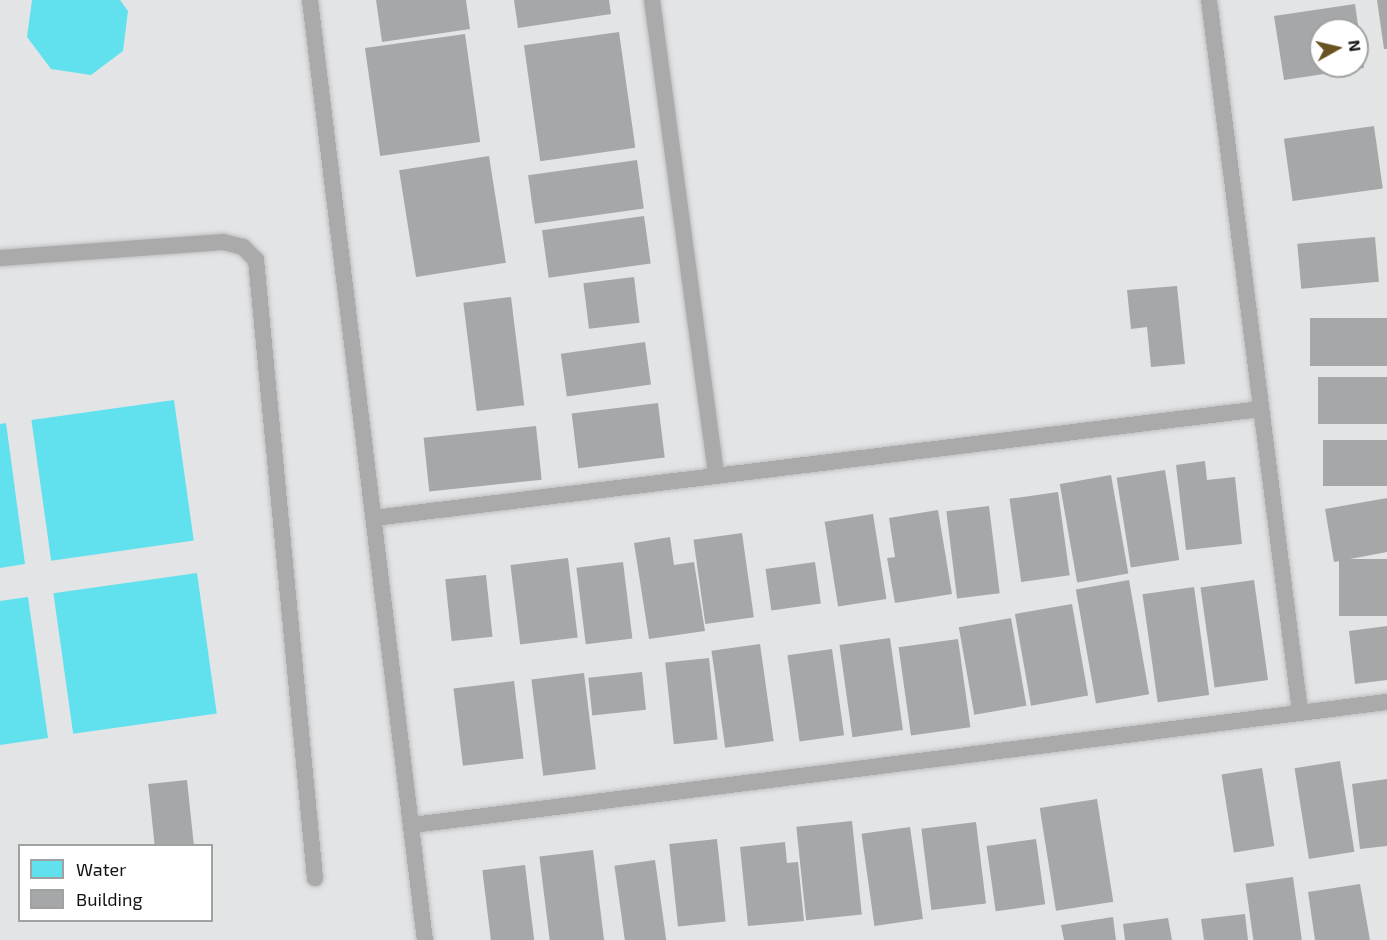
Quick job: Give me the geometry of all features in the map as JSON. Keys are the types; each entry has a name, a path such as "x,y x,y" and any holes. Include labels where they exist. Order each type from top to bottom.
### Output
{"lane":[{"path":"310,0 413,825 425,940"},
{"path":"652,0 716,476"},
{"path":"1209,0 1300,711"},
{"path":"0,258 223,242 243,247 256,260 315,878"},
{"path":"374,518 1261,409"},
{"path":"413,825 1300,711 1387,702"}],"water":[{"path":"32,0 120,0 128,11 123,51 91,75 51,69 27,37"},
{"path":"174,400 194,541 51,561 31,420"},
{"path":"6,423 25,564 0,568 0,424"},
{"path":"197,573 217,714 73,734 53,593"},
{"path":"28,597 48,738 0,745 0,601"}],"building":[{"path":"376,0 466,0 470,29 382,42"},
{"path":"514,0 609,0 611,14 518,28"},
{"path":"1377,0 1387,0 1387,49 1384,49"},
{"path":"1355,4 1357,18 1309,18 1309,76 1284,80 1274,16"},
{"path":"619,32 635,148 540,161 524,45"},
{"path":"465,34 480,142 380,156 365,48"},
{"path":"1374,126 1383,188 1293,201 1284,139"},
{"path":"489,156 506,263 416,277 399,170"},
{"path":"637,160 644,209 535,224 528,175"},
{"path":"644,216 651,264 549,278 542,230"},
{"path":"1375,237 1379,282 1301,289 1297,244"},
{"path":"634,277 640,323 589,329 583,283"},
{"path":"1177,286 1185,364 1151,367 1147,327 1131,329 1127,290"},
{"path":"511,297 524,405 477,411 463,303"},
{"path":"1310,318 1387,318 1387,366 1310,366"},
{"path":"645,342 651,385 567,396 561,354"},
{"path":"1318,377 1387,377 1387,424 1318,424"},
{"path":"658,403 665,458 578,468 572,414"},
{"path":"536,426 542,480 429,492 424,438"},
{"path":"1323,440 1387,440 1387,486 1323,486"},
{"path":"1205,461 1207,480 1235,477 1242,544 1186,550 1176,465"},
{"path":"1165,470 1179,560 1131,568 1117,478"},
{"path":"1111,475 1128,573 1077,583 1060,484"},
{"path":"1058,492 1070,575 1021,582 1009,499"},
{"path":"1387,498 1387,552 1334,562 1325,509"},
{"path":"989,506 1000,593 957,599 946,511"},
{"path":"938,510 952,594 895,603 887,558 895,557 889,518"},
{"path":"873,514 886,599 838,607 825,522"},
{"path":"742,533 754,617 705,624 693,540"},
{"path":"670,537 674,565 694,562 705,631 649,639 634,543"},
{"path":"568,558 578,637 520,644 510,565"},
{"path":"1339,559 1387,559 1387,616 1339,616"},
{"path":"623,562 632,638 586,644 576,568"},
{"path":"815,562 821,604 771,611 765,569"},
{"path":"486,575 492,637 452,641 445,579"},
{"path":"1129,580 1149,694 1096,704 1076,589"},
{"path":"1254,580 1268,680 1215,688 1201,588"},
{"path":"1194,587 1209,695 1158,702 1143,594"},
{"path":"1072,604 1088,696 1031,706 1015,614"},
{"path":"1011,618 1026,706 974,715 959,627"},
{"path":"1387,626 1387,680 1355,684 1349,631"},
{"path":"890,638 903,730 852,737 839,645"},
{"path":"958,639 970,727 911,735 899,647"},
{"path":"760,644 774,741 725,748 711,651"},
{"path":"832,649 844,735 800,741 787,655"},
{"path":"709,658 718,740 674,744 665,663"},
{"path":"642,672 646,710 592,715 588,678"},
{"path":"584,673 596,769 543,776 531,679"},
{"path":"514,681 524,758 463,766 453,688"},
{"path":"1340,761 1354,852 1309,859 1295,768"},
{"path":"1262,768 1274,846 1234,852 1222,774"},
{"path":"1387,779 1387,846 1360,849 1352,784"},
{"path":"187,780 194,844 155,844 148,784"},
{"path":"1097,799 1113,902 1056,911 1040,808"},
{"path":"852,821 862,914 806,920 796,827"},
{"path":"976,822 986,903 931,910 921,829"},
{"path":"910,827 923,919 874,926 861,834"},
{"path":"717,839 726,922 678,927 669,844"},
{"path":"1036,839 1045,904 996,911 986,846"},
{"path":"785,842 787,863 798,862 804,921 748,926 740,847"},
{"path":"593,850 604,940 550,940 539,857"},
{"path":"655,860 666,940 625,940 614,866"},
{"path":"525,865 534,940 491,940 482,870"},
{"path":"1293,877 1302,940 1253,940 1245,884"},
{"path":"1360,884 1370,940 1315,940 1308,892"},
{"path":"1245,914 1248,940 1204,940 1201,919"},
{"path":"1113,917 1116,940 1064,940 1061,925"},
{"path":"1168,918 1172,940 1125,940 1123,924"}]}
